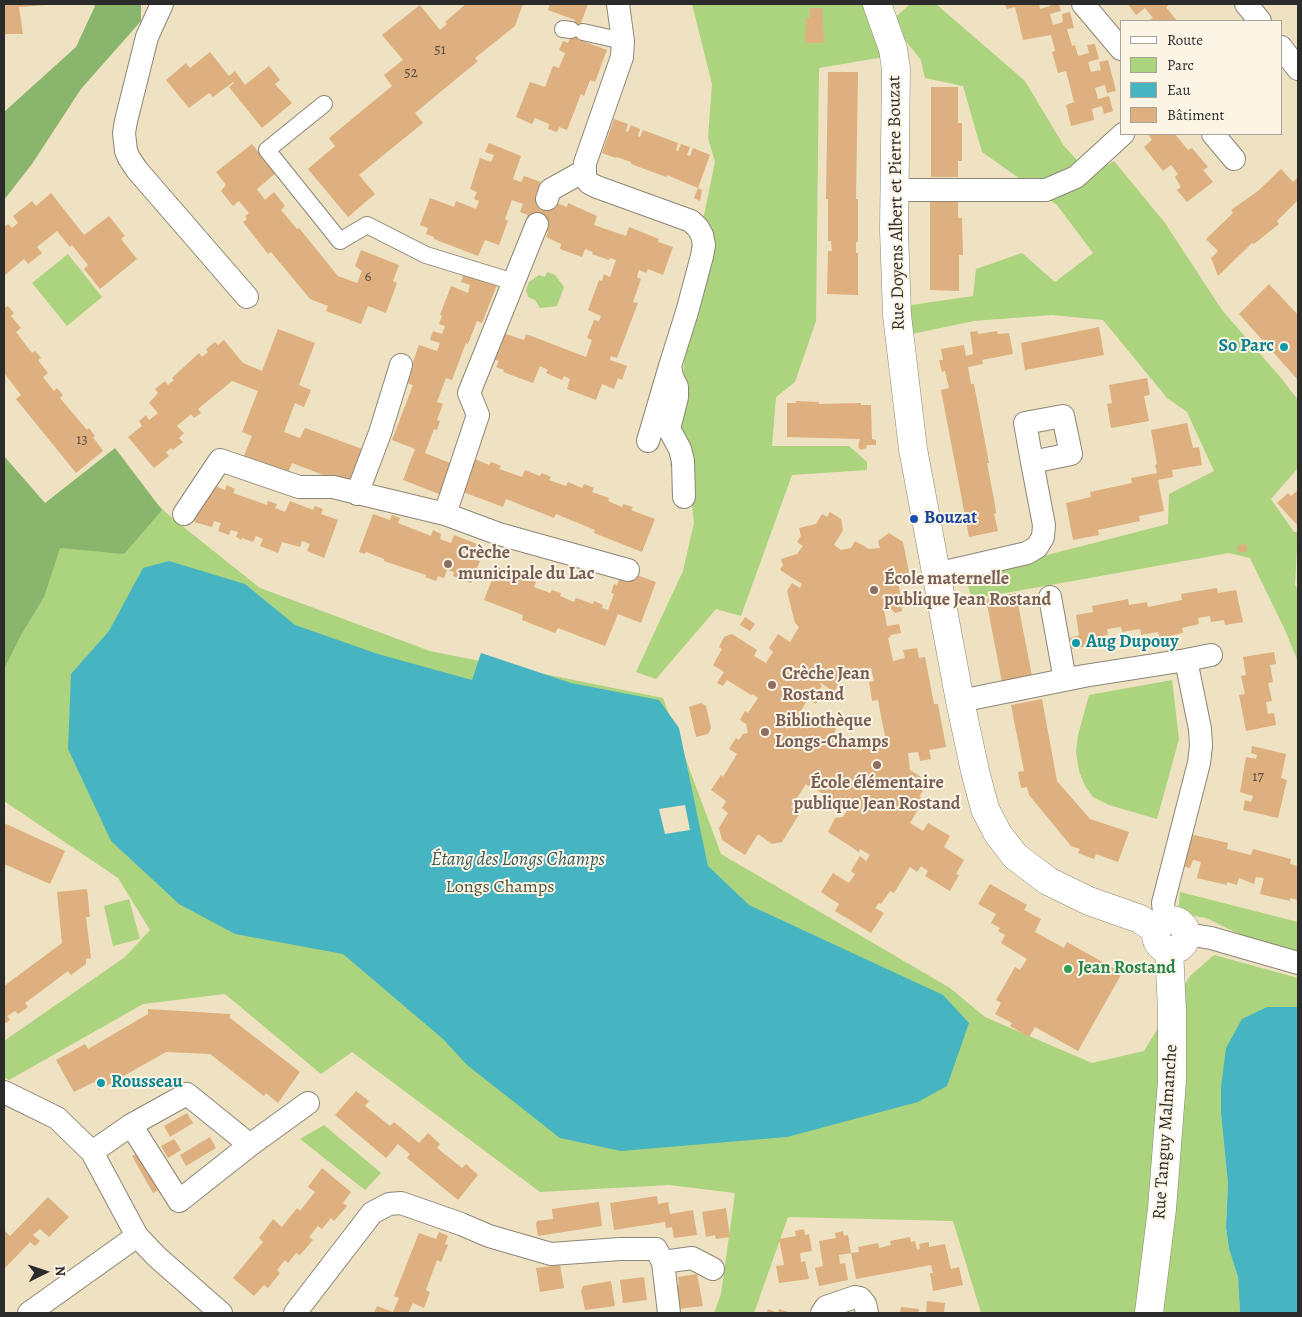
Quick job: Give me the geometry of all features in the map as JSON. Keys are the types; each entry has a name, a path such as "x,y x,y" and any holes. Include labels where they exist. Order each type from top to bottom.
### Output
{"street":[{"path":"162,4 147,37 133,92 124,133 126,151 137,170 247,297"},
{"path":"618,4 623,41 622,57 585,163 585,178 597,188 691,222 698,228 704,244 687,312 648,441"},
{"name":"Rue Doyens Albert et Pierre Bouzat","path":"877,4 893,49 896,69 894,190 897,315 913,449 960,701 985,809 998,834 1015,856 1048,881 1089,901 1140,919 1169,934 1211,938 1298,963"},
{"path":"1083,4 1120,48"},
{"path":"1246,4 1259,20"},
{"path":"572,30 623,41"},
{"path":"1282,48 1298,69"},
{"path":"324,104 267,150 340,241 367,225 426,255 514,282"},
{"path":"894,190 1046,190 1076,177 1122,135"},
{"path":"1214,135 1234,159"},
{"path":"546,199 550,190 584,171"},
{"path":"445,514 478,415 469,393 537,224"},
{"path":"357,494 380,433 401,365"},
{"path":"670,366 672,377 677,387 677,396 668,429 680,450 683,461 684,497"},
{"path":"184,514 220,460 299,487 333,487 445,514 499,534 628,570"},
{"path":"936,574 1027,553 1037,547 1043,537 1044,526 1032,462"},
{"path":"1050,598 1066,680"},
{"path":"960,701 1066,680 1211,655"},
{"path":"1169,934 1163,903 1199,763 1201,746 1200,729 1186,660"},
{"name":"Rue Tanguy Malmanche","path":"1149,1313 1162,1209 1172,1081 1169,934"},
{"path":"4,1092 57,1118 92,1152 137,1236 157,1257 221,1313"},
{"path":"92,1152 131,1125 187,1094 250,1144"},
{"path":"131,1125 179,1202 250,1144 308,1103"},
{"path":"295,1313 372,1213 389,1204 401,1203 489,1236 551,1254 620,1249 656,1249 663,1262 670,1313"},
{"path":"41,1310 137,1236"},
{"path":"663,1262 692,1258 712,1269"},
{"path":"822,1313 826,1308 856,1297 866,1304 867,1313"}],"green space":[{"path":"93,4 141,4 141,21 81,89 32,164 4,200 4,112 76,47 95,6"},
{"path":"692,4 864,4 884,57 819,68 816,321 795,382 776,397 772,446 849,446 867,462 867,470 792,475 741,616 716,609 656,679 636,672 683,571 694,523 688,470 670,466 681,410 692,238 704,215 715,162 708,138 712,84"},
{"path":"910,4 936,4 1025,81 1064,146 1091,175 1114,161 1165,223 1222,310 1298,400 1298,468 1271,499 1294,532 1298,532 1295,584 1298,591 1298,662 1285,630 1250,558 1229,553 972,599 965,576 1168,524 1169,494 1214,471 1187,412 1167,398 1103,320 1052,315 974,321 907,335 905,306 973,296 976,269 1022,253 1055,282 1093,253 1057,205 982,152 963,86 925,78 921,60 890,22"},
{"path":"68,254 102,297 67,326 32,283"},
{"path":"547,272 555,275 564,287 557,306 540,308 535,300 528,297 526,290 529,282 539,275 545,277"},
{"path":"115,448 162,510 124,554 60,548 44,597 21,635 4,669 4,456 45,503"},
{"name":"Longs Champs","path":"109,460 171,517 260,588 430,651 663,698 721,854 950,988 985,1017 1092,1063 1144,1051 1190,976 1214,955 1298,978 1298,1007 1267,1007 1221,1087 1221,1114 1228,1184 1226,1227 1229,1249 1238,1277 1240,1313 981,1313 953,1221 788,1217 754,1313 714,1313 721,1294 735,1193 669,1185 540,1192 352,1052 321,1074 225,994 143,1004 9,1080 4,1077 4,1041 125,957 150,930 118,878 4,801 4,469 40,510"},
{"path":"1172,680 1179,739 1157,819 1109,805 1093,797 1085,786 1079,771 1076,752 1078,735 1089,695"},
{"path":"1180,892 1298,922 1298,957 1268,948 1206,918 1178,913"},
{"path":"129,899 140,939 113,946 104,906"},
{"path":"324,1125 381,1173 365,1190 300,1139"}],"water":[{"name":"Étang des Longs Champs","path":"169,561 245,584 295,625 378,654 472,680 481,653 571,683 659,700 679,728 708,866 749,905 943,995 969,1023 947,1086 918,1102 787,1137 621,1151 560,1138 467,1065 443,1039 343,954 235,934 179,904 111,841 68,749 71,674 109,631 143,568"},
{"path":"1267,1007 1298,1007 1298,1313 1240,1313 1238,1277 1229,1249 1226,1227 1228,1184 1221,1114 1221,1087 1226,1048 1242,1019"}],"pier":[{"path":"685,805 690,830 665,834 659,809"}],"building":[{"path":"4,4 46,5 19,7 23,34 4,34"},
{"path":"466,4 523,4 515,26 475,58 478,61 415,113 423,123 359,175 375,194 348,217 308,169 335,146 329,138 392,86 384,75 403,60 382,35 420,5 440,30 447,24 445,22"},
{"path":"550,4 588,4 581,23 586,25 580,40 607,50 595,82 590,80 584,96 581,94 567,130 559,127 557,132 548,129 549,124 535,118 532,124 516,117 530,82 545,87 553,66 559,68 565,53 559,50 563,41 568,43 571,36 569,35 575,20 548,10"},
{"path":"1005,4 1039,4 1040,9 1050,6 1050,4 1059,4 1061,11 1050,14 1053,25 1063,22 1062,14 1070,12 1074,28 1067,29 1072,46 1075,45 1078,56 1089,53 1087,45 1095,44 1099,59 1088,62 1091,72 1101,70 1099,62 1108,60 1116,91 1107,93 1105,85 1095,88 1098,99 1109,96 1113,111 1104,114 1102,106 1092,109 1094,120 1071,126 1066,105 1074,102 1066,71 1058,73 1052,52 1055,51 1051,35 1023,40 1015,7 1007,9"},
{"path":"1128,4 1170,4 1166,7 1176,20 1150,20 1153,18 1145,8 1136,15"},
{"path":"810,8 822,8 824,43 805,43 806,18 810,18"},
{"path":"210,52 229,76 235,71 245,85 269,66 280,80 275,84 292,103 262,128 229,87 233,82 213,97 209,93 189,108 166,80 186,63 190,68"},
{"path":"828,72 858,72 856,199 858,199 858,242 856,242 856,253 858,253 858,295 827,294 828,251 832,251 831,241 828,241 828,199 826,199"},
{"path":"931,87 958,87 958,123 962,123 962,161 958,161 958,177 931,177"},
{"path":"614,119 628,124 626,131 628,132 631,125 640,129 638,136 640,137 643,130 678,143 676,150 678,151 681,144 690,147 687,155 690,156 693,148 710,155 698,188 667,175 666,177 631,164 631,162 602,153"},
{"path":"1149,135 1176,135 1188,150 1192,148 1208,167 1203,170 1213,182 1187,202 1177,190 1181,187 1175,177 1178,174 1171,165 1163,171 1144,147 1152,140"},
{"path":"489,143 521,156 513,179 521,182 524,176 541,182 536,195 567,207 568,203 597,216 594,225 626,236 629,227 659,239 658,242 673,247 663,275 648,269 646,273 639,270 637,277 641,279 633,302 638,303 617,358 611,356 610,360 627,366 622,380 618,378 614,389 602,384 596,400 567,389 570,379 564,376 562,380 546,373 548,370 540,366 533,383 503,372 504,370 496,367 499,361 490,358 500,332 524,340 526,334 586,357 592,340 587,338 594,320 599,321 601,316 588,310 599,280 602,281 604,274 610,277 616,260 610,258 609,260 592,254 593,252 585,249 582,257 560,249 561,244 546,237 548,232 526,221 528,215 520,212 523,204 512,200 505,219 508,221 499,245 485,240 478,256 434,239 434,237 426,234 428,228 420,225 430,198 454,207 456,201 476,209 479,201 474,199 477,192 470,189 480,158 491,162 494,155 485,152"},
{"path":"252,144 276,173 257,189 265,200 274,192 285,206 281,210 297,229 299,228 338,276 357,283 362,271 355,266 361,250 399,265 393,281 397,283 386,313 368,306 361,324 326,311 328,306 310,299 271,252 268,254 243,222 247,219 245,216 249,213 239,201 233,206 221,191 226,185 216,172"},
{"path":"1281,169 1293,182 1298,177 1298,200 1277,221 1279,224 1254,244 1252,243 1218,276 1211,258 1218,251 1206,239 1233,213 1231,210 1258,191"},
{"path":"698,188 702,190 700,201 694,198"},
{"path":"51,193 84,235 109,216 125,236 121,239 137,259 100,289 84,269 88,265 72,245 70,247 57,231 37,247 42,253 28,264 24,259 5,275 4,227 8,224 12,228 18,223 13,216 32,201 36,206"},
{"path":"930,200 958,201 958,218 962,218 963,255 959,255 959,291 930,290"},
{"path":"464,273 497,285 482,323 477,321 468,344 466,343 452,380 446,378 437,402 443,404 437,420 440,421 437,430 434,429 425,453 470,471 475,459 489,465 491,462 501,466 499,469 522,477 525,470 540,476 542,473 551,477 549,480 566,486 568,482 582,488 584,484 594,488 592,492 609,498 608,501 622,507 623,504 633,507 631,510 655,519 642,552 594,533 595,530 556,514 554,518 506,499 503,507 463,492 444,496 403,480 415,449 392,440 413,385 407,383 411,374 409,373 419,345 437,351 440,343 430,340 433,331 442,334 445,326 439,324 442,316 440,315 451,286 468,293 470,285 461,282"},
{"name":"So Parc","path":"1269,284 1298,315 1298,380 1239,314"},
{"path":"8,306 14,313 11,316 21,328 16,332 32,353 35,351 41,358 38,360 48,373 43,377 54,391 57,388 63,395 60,398 87,430 89,428 103,451 76,473 16,399 21,395 4,373 4,308"},
{"path":"1099,327 1104,355 1025,370 1021,343"},
{"path":"278,329 315,343 299,385 311,390 304,407 295,403 284,432 300,438 305,428 365,450 352,486 292,463 287,475 243,458 252,436 242,432 258,391 232,381 198,409 201,413 194,418 191,414 177,426 184,433 179,438 183,442 173,450 171,448 166,452 169,456 154,468 128,437 142,426 139,421 146,415 149,420 158,413 149,403 158,393 155,389 165,381 168,385 174,380 172,378 199,353 202,357 208,352 206,349 215,342 218,345 224,340 243,363 262,371"},
{"path":"978,331 978,334 997,331 998,334 1009,333 1013,354 982,360 983,364 968,367 971,384 974,384 989,463 987,463 998,531 969,537 941,390 949,388 945,371 942,372 939,360 943,360 941,349 964,345 966,356 973,354 970,332"},
{"path":"1147,378 1150,395 1144,396 1149,421 1111,428 1107,404 1112,403 1109,385"},
{"path":"796,401 819,402 819,404 861,403 861,405 871,405 872,439 876,440 876,445 867,445 866,448 861,450 858,447 860,439 787,437 787,403 796,403"},
{"path":"1187,423 1193,448 1199,447 1202,465 1172,470 1173,477 1158,480 1164,511 1139,516 1140,521 1098,530 1099,535 1073,540 1066,503 1091,497 1090,492 1132,483 1131,478 1157,473 1151,430"},
{"path":"208,483 225,490 227,485 235,489 233,493 267,505 268,501 277,504 275,508 285,512 290,501 313,510 315,506 323,509 321,514 338,520 324,558 307,551 310,544 302,541 300,547 282,542 278,553 260,546 263,539 256,536 253,542 236,537 238,532 231,530 229,535 218,531 221,523 214,521 212,527 194,522"},
{"path":"1298,490 1298,526 1277,503 1288,493 1291,496"},
{"path":"830,512 841,519 843,530 834,545 841,550 851,548 855,541 869,549 880,548 878,541 889,533 903,542 911,583 899,586 902,611 895,613 891,609 884,610 887,626 899,624 901,633 890,635 891,637 888,638 893,661 905,658 903,650 917,648 919,658 925,657 934,704 938,704 946,747 929,750 931,759 920,761 918,752 908,753 910,770 929,782 920,795 923,807 919,808 910,823 923,831 928,823 950,836 944,847 964,860 956,874 959,875 950,891 925,876 928,871 921,866 917,872 910,867 894,893 890,891 881,904 879,903 875,908 884,913 871,933 835,911 839,904 821,892 833,873 849,883 855,874 851,871 860,856 866,861 870,855 860,849 859,852 828,832 835,818 843,817 848,809 806,784 791,807 800,813 782,842 772,844 758,834 745,855 722,840 719,828 728,813 722,808 726,801 711,790 721,775 723,777 737,754 729,749 736,738 739,740 743,734 748,733 746,724 740,720 745,711 748,713 758,698 727,680 723,686 717,683 724,672 713,665 722,649 719,647 724,637 732,634 757,650 754,656 766,663 773,652 769,648 778,634 790,642 799,627 795,623 787,591 792,583 800,588 802,584 780,570 783,565 781,559 797,554 803,546 797,542 801,536 799,528 816,524 822,514 827,517","holes":["871,668 874,681 869,682 872,701 878,700 886,741 865,745 861,751 834,733 836,729 820,718 817,722 800,712 808,699 816,704 822,694 819,691 822,686 821,683 834,692 845,674"]},
{"path":"373,514 390,520 392,515 400,518 398,523 431,536 433,530 441,534 440,539 451,543 454,535 477,544 476,547 479,548 475,560 480,561 471,583 453,576 454,572 447,570 444,578 438,576 436,581 425,577 426,575 384,561 384,559 366,552 365,554 359,552"},
{"path":"1246,544 1247,551 1238,553 1237,546"},
{"path":"497,567 512,572 513,569 530,575 528,578 536,582 534,587 550,593 552,590 561,593 560,596 574,602 576,598 593,604 594,601 603,605 602,608 608,610 614,594 611,593 614,584 617,585 623,570 656,582 641,623 618,614 605,646 558,628 555,633 522,620 523,615 484,600"},
{"path":"1217,588 1218,593 1236,590 1243,622 1225,625 1224,620 1211,622 1210,616 1198,618 1199,624 1182,628 1183,633 1160,638 1158,632 1141,635 1140,629 1122,632 1121,627 1107,629 1108,635 1092,638 1093,645 1071,649 1070,638 1079,635 1076,615 1093,612 1092,606 1128,599 1129,605 1147,602 1148,607 1182,600 1181,594"},
{"path":"1016,593 1032,676 1002,682 986,599"},
{"path":"745,617 755,624 750,631 740,625"},
{"path":"1274,652 1276,664 1270,665 1273,682 1268,683 1272,701 1266,702 1268,714 1274,713 1276,725 1246,731 1239,695 1245,694 1241,676 1246,675 1243,657"},
{"path":"1042,699 1057,781 1090,819 1129,832 1118,862 1096,854 1094,859 1078,853 1080,849 1071,846 1029,795 1027,787 1021,788 1018,772 1024,771 1011,705"},
{"path":"701,703 706,706 711,728 708,734 696,737 689,707"},
{"path":"1252,746 1286,754 1281,778 1287,780 1278,818 1243,810 1245,800 1251,802 1253,796 1240,792 1246,757 1256,759 1257,755 1251,753"},
{"path":"4,823 65,851 50,884 4,864"},
{"path":"1190,834 1228,843 1227,849 1251,855 1253,849 1291,859 1290,864 1298,866 1298,900 1290,898 1290,901 1260,894 1264,878 1256,877 1254,884 1239,878 1237,885 1227,882 1227,885 1197,878 1201,862 1193,860 1190,868 1182,866"},
{"name":"Jean Rostand","path":"990,884 1027,905 1024,910 1041,919 1035,932 1064,948 1067,942 1122,973 1078,1051 1035,1027 1029,1037 1010,1026 1012,1023 995,1014 1001,1003 996,1000 1015,967 1020,970 1027,959 1001,943 1005,935 998,931 1000,928 991,923 996,914 978,904"},
{"path":"87,889 90,917 86,917 91,958 86,959 86,964 71,975 68,971 25,1003 28,1007 18,1014 15,1011 7,1016 10,1020 4,1024 4,986 62,943 57,892"},
{"path":"148,1009 230,1014 230,1018 300,1072 278,1103 266,1093 264,1096 210,1054 166,1052 99,1090 94,1082 74,1092 56,1060 85,1044 88,1049 148,1014"},
{"path":"356,1091 369,1101 365,1106 390,1126 394,1122 419,1143 428,1133 440,1144 437,1148 462,1168 466,1164 478,1175 458,1200 407,1158 410,1154 398,1144 386,1158 335,1115"},
{"path":"187,1113 193,1123 170,1137 164,1126"},
{"path":"210,1137 216,1148 186,1166 180,1155"},
{"path":"174,1139 181,1150 168,1158 161,1146"},
{"path":"145,1149 166,1186 153,1193 132,1156"},
{"path":"322,1168 351,1192 343,1203 347,1206 334,1221 331,1218 322,1229 318,1226 309,1237 313,1240 300,1255 296,1253 288,1263 285,1260 277,1270 280,1273 268,1288 264,1285 254,1296 233,1278 263,1242 259,1238 273,1219 282,1227 297,1208 300,1211 315,1192 308,1187"},
{"path":"657,1196 658,1204 668,1202 670,1214 693,1210 697,1235 674,1238 672,1227 666,1228 665,1222 614,1230 610,1203"},
{"path":"48,1197 69,1217 49,1237 40,1229 33,1235 40,1241 35,1246 30,1242 4,1269 4,1230 10,1236"},
{"path":"599,1202 602,1226 538,1236 537,1221 553,1219 552,1209"},
{"path":"726,1208 730,1237 716,1239 715,1235 706,1237 702,1212"},
{"path":"804,1229 805,1235 809,1234 812,1251 800,1253 801,1262 805,1261 809,1279 779,1283 776,1266 784,1265 779,1239 796,1236 795,1231"},
{"path":"843,1231 844,1236 848,1235 851,1253 839,1255 840,1264 845,1263 848,1280 819,1286 815,1268 823,1266 819,1241 836,1238 835,1233"},
{"path":"439,1232 448,1236 445,1244 448,1245 441,1262 437,1260 426,1290 430,1292 424,1308 413,1303 408,1313 374,1313 377,1306 393,1312 399,1298 394,1296 419,1233 436,1239"},
{"path":"910,1237 911,1242 915,1241 917,1250 920,1249 919,1244 929,1242 929,1247 945,1244 951,1269 959,1267 963,1285 933,1291 930,1273 933,1273 931,1265 856,1279 851,1253 859,1252 858,1247 878,1243 879,1248 891,1245 890,1241"},
{"path":"560,1265 564,1288 540,1292 536,1268"},
{"path":"697,1274 703,1306 678,1309 675,1285 679,1285 678,1277"},
{"path":"644,1277 647,1300 623,1303 620,1280"},
{"path":"611,1281 615,1306 585,1310 581,1291 583,1286"},
{"path":"927,1301 945,1303 944,1313 926,1313"},
{"path":"901,1307 919,1309 918,1313 900,1313"},
{"path":"768,1309 778,1313 767,1313"},
{"path":"779,1309 791,1313 778,1313"}],"place":[{"name":"So Parc","path":"1284,347"},
{"name":"Bouzat","path":"914,519"},
{"name":"Crèche municipale du Lac","path":"448,564"},
{"name":"École maternelle publique Jean Rostand","path":"874,590"},
{"name":"Aug Dupouy","path":"1076,643"},
{"name":"Crèche Jean Rostand","path":"772,685"},
{"name":"Bibliothèque Longs-Champs","path":"765,732"},
{"name":"École élémentaire publique Jean Rostand","path":"877,765"},
{"name":"Jean Rostand","path":"1068,969"},
{"name":"Rousseau","path":"101,1083"}]}
